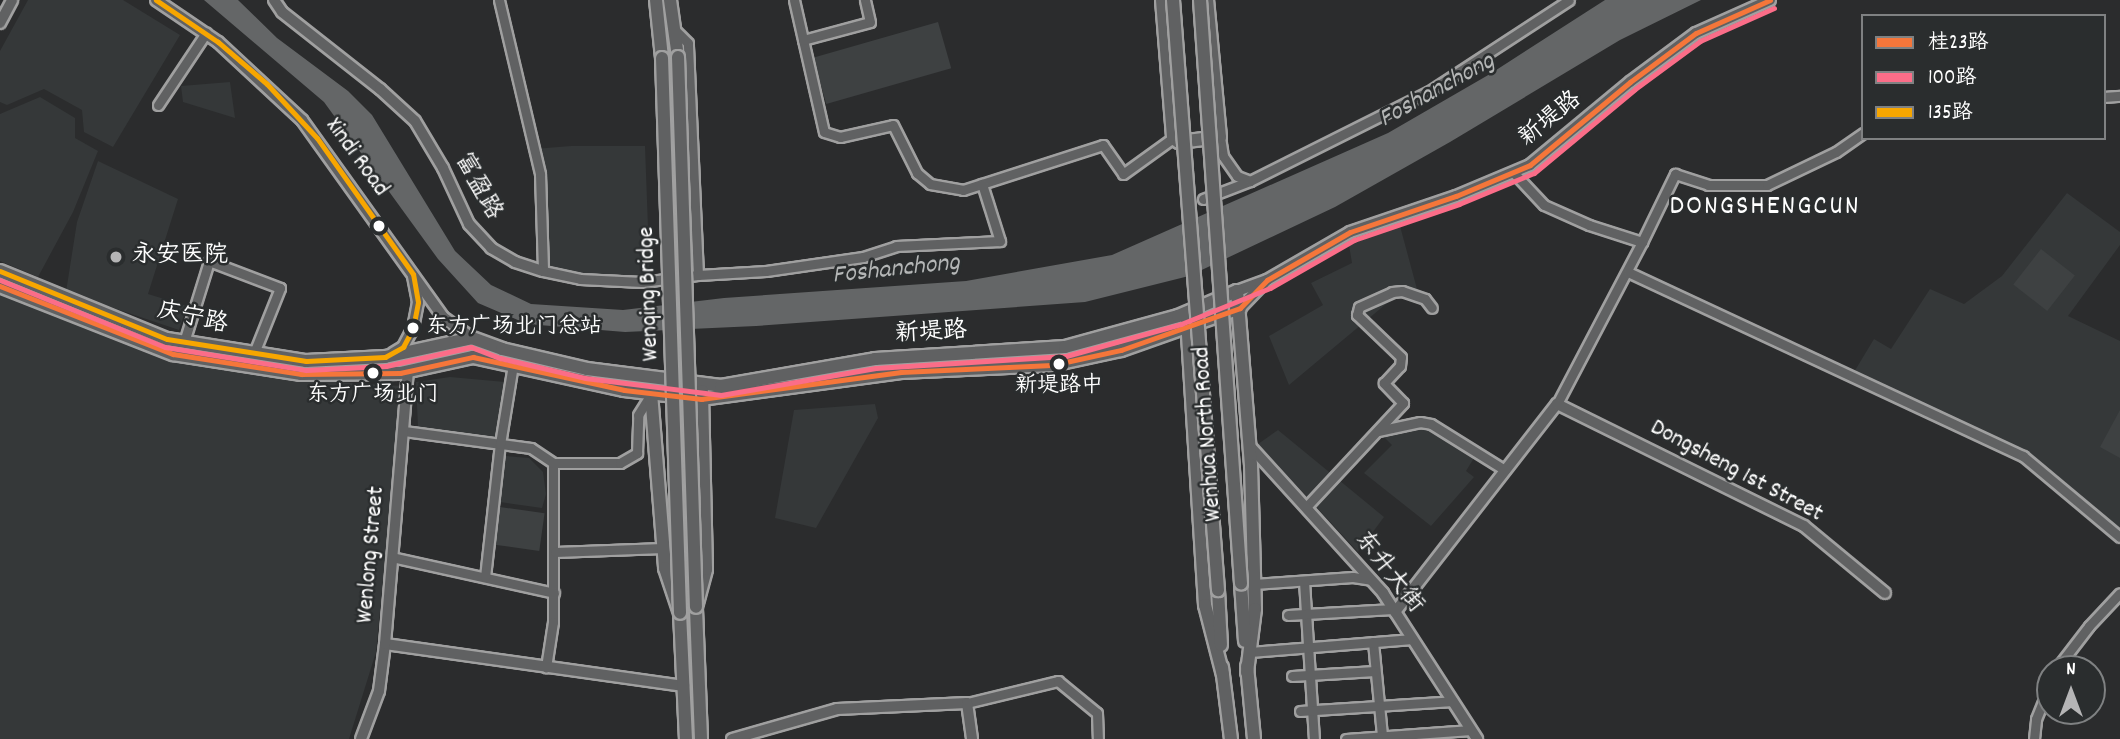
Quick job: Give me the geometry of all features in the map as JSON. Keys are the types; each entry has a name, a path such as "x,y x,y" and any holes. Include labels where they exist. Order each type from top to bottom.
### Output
{"main road":[{"name":"Wenqing Bridge","path":"656,0 662,58 674,340 680,613"},
{"name":"Wenqing Bridge","path":"670,0 678,57 701,739"},
{"path":"1162,0 1173,138 1180,142 1220,137 1207,0"},
{"path":"1173,0 1223,675 1231,739"},
{"name":"Wenhua North Road","path":"1200,0 1248,584 1247,672 1254,739"},
{"name":"庆宁路","path":"0,271 167,339 306,362 385,357 472,338"},
{"name":"庆宁路","path":"0,286 173,354 301,374 408,371"},
{"path":"1237,291 1249,445 1250,653 1247,672"},
{"name":"新堤路","path":"472,338 540,359 650,379 721,386 875,359 1065,347 1187,312 1237,291"},
{"name":"新堤路","path":"408,371 473,357 651,393 701,399 901,372 1052,365 1121,350 1240,309"},
{"path":"1187,312 1205,605 1223,675"},
{"path":"472,338 473,357"},
{"path":"408,371 409,352"},
{"path":"696,607 706,569 701,399 703,385"},
{"path":"651,393 665,568 680,613 686,739"}],"street":[{"path":"0,23 12,0"},
{"name":"Xindi Road","path":"156,0 206,33 267,84 302,120 413,274"},
{"name":"富盈路","path":"274,0 282,12 380,89 415,121 443,168 469,225 491,248 515,261 543,271 580,279 642,282 780,269 863,257 896,246 1000,240 982,184"},
{"path":"499,0 540,174 543,271"},
{"path":"794,0 824,132 840,137 893,125 918,173 930,184 963,190 1103,145 1123,174 1173,138"},
{"path":"803,40 870,22 865,0"},
{"path":"1203,199 1250,181 1428,92 1569,0"},
{"name":"新堤路","path":"1237,291 1267,280 1350,232 1456,196 1530,165 1630,82 1696,33 1770,0"},
{"path":"674,29 688,43 698,275"},
{"path":"158,105 206,33"},
{"path":"1288,615 1394,610 1557,404 1628,272 1675,174 1708,185 1767,185 1836,152 1861,134"},
{"path":"1220,137 1223,156 1237,176 1250,181"},
{"path":"1513,172 1544,205 1589,225 1642,242"},
{"path":"184,342 209,261 280,288 254,353"},
{"path":"1628,272 2023,456 2120,537"},
{"path":"385,357 403,347 413,328 418,302 413,274"},
{"name":"新堤路","path":"413,274 443,317 472,338"},
{"name":"新堤路","path":"1240,309 1267,280"},
{"path":"1307,506 1403,403 1384,383 1402,361 1355,312 1359,307 1381,297 1402,291 1424,299 1432,308"},
{"path":"485,578 500,444 513,365"},
{"name":"Wenlong Street","path":"362,739 379,691 385,644 408,371"},
{"path":"404,430 531,448 553,463 620,463 637,453 638,415 651,393 650,379"},
{"name":"Dongsheng 1st Street","path":"1557,404 1804,526 1885,593"},
{"path":"1376,431 1420,422 1431,424 1505,470"},
{"name":"东升大街","path":"1249,445 1307,506 1371,580 1394,610 1474,734"},
{"path":"545,667 553,622 553,463"},
{"path":"555,552 663,548"},
{"path":"392,557 554,593"},
{"path":"1248,584 1353,577 1371,580"},
{"path":"1304,581 1314,739"},
{"path":"2067,655 2120,593"},
{"path":"1250,653 1412,639"},
{"path":"1373,642 1382,736"},
{"path":"385,644 684,686"},
{"path":"1292,676 1376,670"},
{"path":"732,739 837,709 967,703 1058,681 1097,713 1097,739"},
{"path":"1300,711 1453,701"},
{"path":"967,703 972,739"},
{"path":"2034,739 2036,719"},
{"path":"1346,739 1474,734"}],"shaded area":[{"path":"28,0 123,0 180,35 113,147 84,132 82,110 44,89 7,105 0,102 0,51"},
{"path":"204,0 238,0 277,38 348,91 372,115 455,251 491,285 531,304 623,310 724,298 966,281 1112,255 1388,133 1490,74 1605,0 1701,0 1620,40 1335,207 1189,276 1085,302 756,326 625,332 527,324 478,303 438,259 324,102"},
{"path":"938,22 951,68 826,104 813,58"},
{"path":"230,82 235,118 183,102 181,86"},
{"path":"40,97 75,118 75,138 98,151 73,212 38,277 0,261 0,114"},
{"path":"645,146 650,281 543,271 534,149"},
{"name":"永安医院","path":"98,161 178,199 148,294 187,306 179,330 66,292 77,222"},
{"path":"2067,193 2120,232 2120,245 2068,316 2120,341 2120,537 2023,456 1851,377 1874,339 1891,349 1930,289 1964,304 2002,276"},
{"path":"1400,226 1417,289 1392,299 1289,385 1269,336 1323,305 1311,283 1352,263 1349,245"},
{"path":"2041,249 2075,275 2047,311 2013,284"},
{"path":"0,295 182,364 301,380 402,386 376,652 349,739 0,739"},
{"path":"450,377 505,382 496,439 418,427 416,382"},
{"path":"875,404 878,418 816,528 775,518 794,410"},
{"path":"2120,410 2120,458 2100,447"},
{"path":"1421,426 1474,458 1466,471 1474,477 1431,526 1364,473 1392,445 1381,434"},
{"path":"1278,430 1384,517 1358,552 1258,444"},
{"path":"506,456 529,458 543,472 546,494 542,508 500,502"},
{"path":"500,507 545,513 539,551 495,545"}],"transit line":[{"name":"135路","path":"0,271 167,339 306,361 385,357 403,347 413,328 418,302 413,274 317,138 267,84 218,42 156,0"},
{"name":"桂23路","path":"0,286 173,354 301,374 400,373 473,357 624,390 701,399 901,372 1052,365 1121,350 1240,308 1267,280 1350,232 1456,196 1530,165 1630,82 1696,33 1770,0"},
{"name":"100路","path":"0,280 165,347 306,370 386,366 471,347 500,358 585,378 721,395 876,368 1066,356 1181,324 1270,288 1354,240 1459,204 1534,173 1635,89 1700,41 1774,8"}],"place":[{"name":"永安医院","path":"116,257"},
{"name":"东方广场北门总站","path":"413,328"},
{"name":"新堤路中","path":"1059,364"},
{"name":"东方广场北门","path":"373,373"}],"district":[{"name":"DONGSHENGCUN","path":"1765,208"}],"water label":[{"name":"Foshanchong","path":"1437,91"},
{"name":"Foshanchong","path":"896,270"}]}
